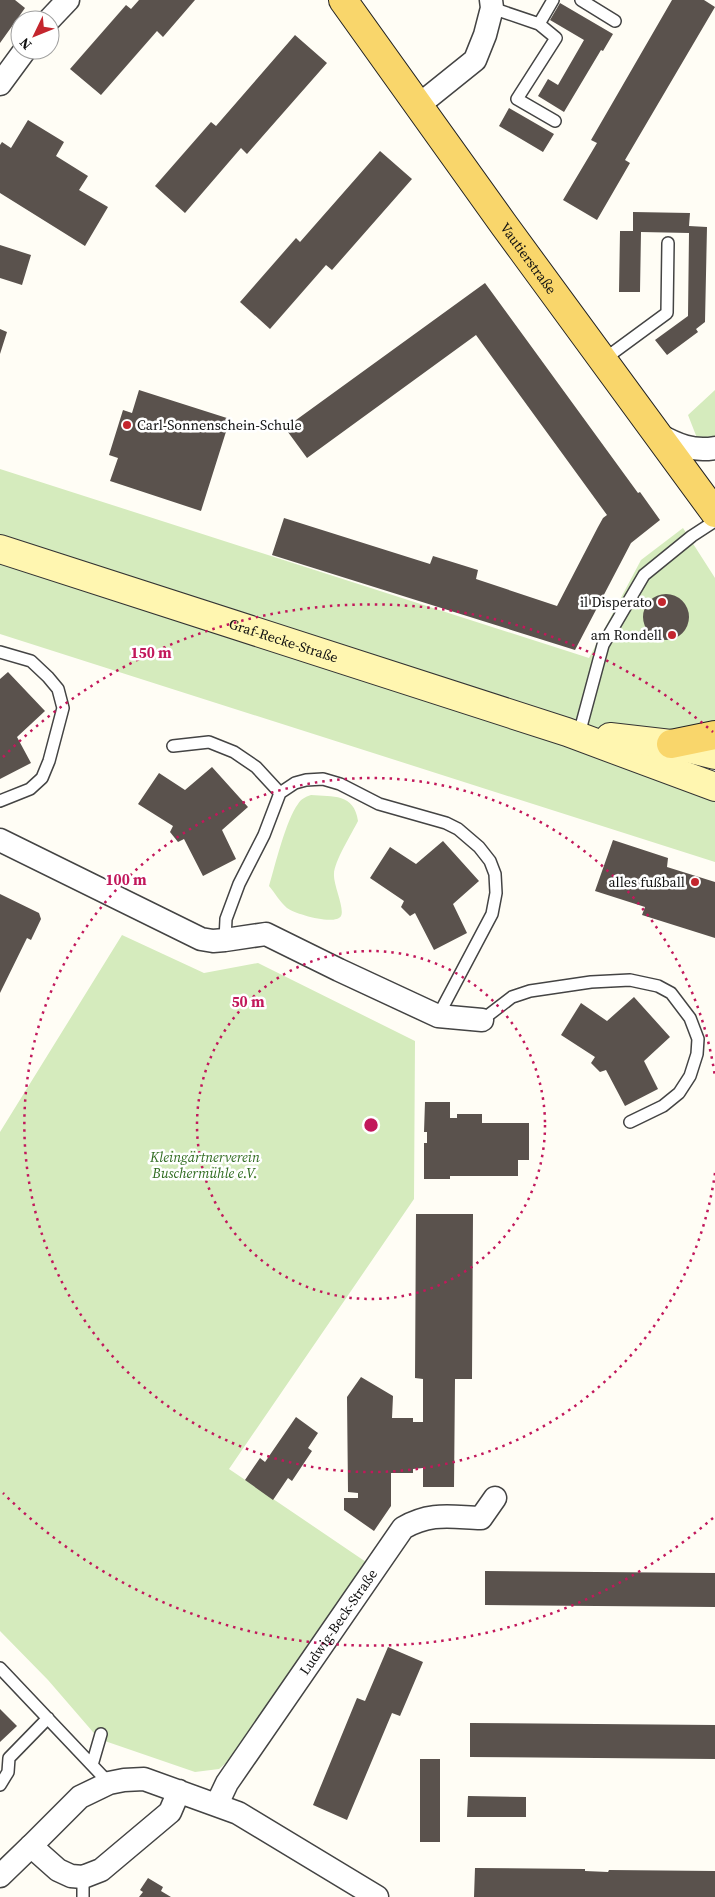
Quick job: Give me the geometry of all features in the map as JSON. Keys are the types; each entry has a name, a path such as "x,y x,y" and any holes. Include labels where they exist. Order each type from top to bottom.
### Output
{"main road":[{"name":"Vautierstraße","path":"343,0 715,513"},
{"path":"671,744 715,735"}],"street":[{"path":"58,10 68,0"},
{"path":"419,104 475,60 485,36 492,4"},
{"path":"0,84 18,60"},
{"path":"657,434 675,444 693,449 715,448"},
{"name":"Graf-Recke-Straße","path":"0,549 573,733 715,787"},
{"name":"Graf-Recke-Straße","path":"573,733 671,744 715,755"},
{"path":"0,840 201,939 212,941 266,934 438,1016 482,1020"},
{"name":"Ludwig-Beck-Straße","path":"217,1804 227,1783 403,1528 415,1521 430,1517 481,1518 495,1498"},
{"path":"0,1876 80,1797 105,1785 124,1780 144,1780 180,1791 238,1813 377,1897"},
{"path":"31,1846 58,1870 71,1876 83,1887 170,1812 180,1791"}],"lane":[{"path":"539,24 553,0"},
{"path":"581,0 615,21"},
{"path":"492,4 539,24 556,38 518,99 555,121"},
{"path":"603,360 667,313 668,243"},
{"path":"573,733 603,645 644,575 692,536 715,521"},
{"path":"0,652 31,661 58,689 63,708 49,761 42,778 30,789 0,800"},
{"path":"173,746 209,742 234,752 256,767 280,793"},
{"path":"225,940 226,919 240,884 264,835 280,793 295,783 306,780 323,779 340,784 379,804 446,823 458,829 479,847 490,861 495,874 496,893 492,914 438,1016"},
{"path":"482,1020 512,997 530,991 591,982 630,980 658,986 672,993 690,1018 698,1039 697,1054 690,1076 679,1093 663,1106 630,1122"},
{"path":"0,1668 92,1765 105,1785"},
{"path":"0,1785 8,1772 9,1758 48,1718"},
{"path":"92,1765 101,1734"}],"green space":[{"path":"715,390 715,436 697,438 688,415"},
{"path":"0,469 589,658 641,560 683,528 715,578 715,724 680,730 663,730 715,798 715,862 0,634"},
{"path":"311,795 341,798 347,801 356,812 358,821 340,855 335,869 334,878 342,913 337,919 315,918 291,910 282,903 269,886 289,821 300,801"},
{"name":"Kleingärtnerverein Buschermühle e.V.","path":"122,935 204,973 258,963 415,1041 414,1199 229,1469 369,1564 239,1752 219,1769 195,1772 99,1739 48,1680 0,1631 0,1132"}],"building":[{"path":"0,0 15,0 25,8 24,10 10,10 10,29 0,43"},
{"path":"139,0 195,0 163,37 157,31 101,95 70,69 126,5 131,9"},
{"path":"672,0 704,0 715,7 625,160 630,163 597,220 563,200 597,143 591,140"},
{"path":"560,3 613,34 603,51 601,50 564,112 538,96 548,79 558,85 584,40 550,20"},
{"path":"295,35 327,63 247,154 241,148 185,213 155,186 211,122 216,126"},
{"path":"509,108 554,134 543,152 499,126"},
{"path":"28,120 64,142 56,156 88,176 79,190 108,207 85,246 0,193 0,145 2,142 11,148"},
{"path":"380,151 412,179 332,270 326,265 270,329 240,302 296,238 300,242"},
{"path":"633,212 690,213 689,226 707,227 705,322 696,329 698,332 667,355 655,340 688,316 689,233 641,232 640,292 619,292 620,231 633,231"},
{"path":"0,245 31,255 22,285 0,278"},
{"path":"485,283 638,493 640,492 660,520 631,543 575,650 272,555 284,518 430,564 433,556 478,570 476,579 557,606 598,527 607,515 476,335 307,458 285,428"},
{"path":"0,329 7,332 0,354"},
{"path":"139,390 230,419 201,511 110,481 118,458 109,455 123,410 132,413"},
{"path":"671,594 683,600 688,608 688,626 683,634 675,639 661,640 649,634 644,626 643,612 649,600 657,595"},
{"path":"8,672 45,711 17,737 31,763 0,779 0,679"},
{"path":"212,767 248,807 222,830 236,859 203,876 184,839 178,842 170,832 173,826 138,804 159,773 185,790"},
{"path":"613,840 668,858 667,867 715,882 715,938 642,915 645,907 595,891"},
{"path":"443,841 479,881 453,904 467,933 434,950 415,913 410,916 401,907 404,901 370,878 390,847 416,864"},
{"path":"0,894 39,913 41,919 31,940 27,938 0,993"},
{"path":"634,997 670,1037 644,1061 658,1089 625,1106 606,1070 600,1072 591,1063 595,1057 561,1035 581,1003 607,1021"},
{"path":"425,1102 450,1102 450,1118 457,1118 457,1114 482,1114 482,1123 529,1123 529,1160 518,1160 518,1176 450,1176 450,1179 424,1179 424,1143 427,1143 427,1132 424,1132"},
{"path":"416,1214 473,1214 472,1379 455,1379 454,1487 423,1487 423,1468 413,1469 413,1473 391,1473 391,1506 374,1531 344,1510 344,1498 358,1498 358,1493 348,1492 347,1397 361,1377 393,1396 392,1418 413,1418 413,1422 423,1422 423,1379 415,1378"},
{"path":"296,1417 318,1433 308,1448 312,1451 292,1481 288,1478 273,1500 245,1480 260,1458 265,1462"},
{"path":"485,1571 715,1573 715,1607 485,1605"},
{"path":"388,1647 423,1662 400,1716 392,1713 347,1820 313,1805 357,1698 365,1701"},
{"path":"0,1709 17,1726 0,1742"},
{"path":"470,1723 715,1725 715,1759 470,1757"},
{"path":"420,1759 440,1759 440,1842 420,1842"},
{"path":"468,1796 526,1797 526,1817 467,1817"},
{"path":"475,1868 585,1869 585,1871 608,1872 609,1870 715,1871 715,1897 474,1897"},
{"path":"148,1878 163,1887 161,1891 171,1897 139,1897 143,1892 140,1890"}],"place":[{"name":"Carl-Sonnenschein-Schule","path":"127,425"},
{"name":"il Disperato","path":"662,602"},
{"name":"am Rondell","path":"672,635"},
{"name":"alles fußball","path":"695,882"}]}
